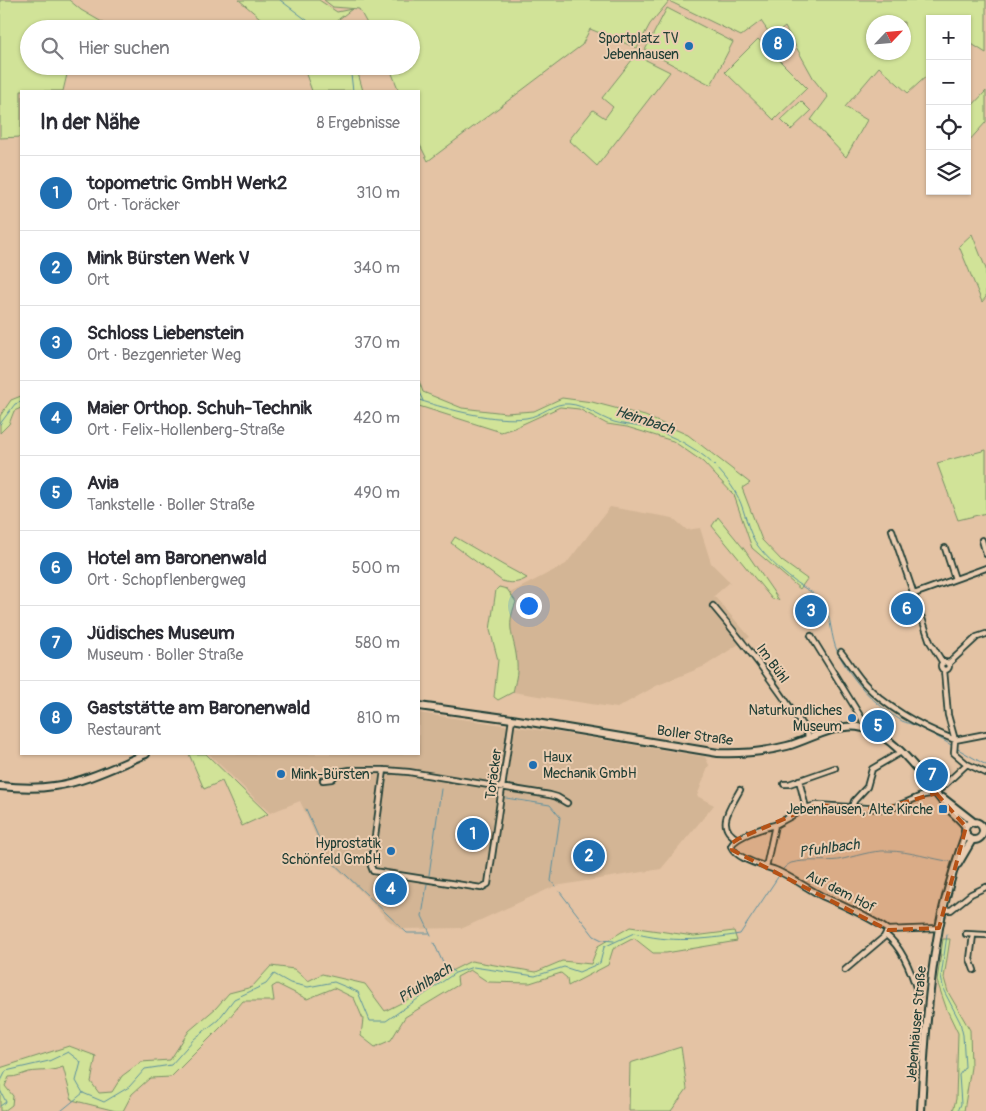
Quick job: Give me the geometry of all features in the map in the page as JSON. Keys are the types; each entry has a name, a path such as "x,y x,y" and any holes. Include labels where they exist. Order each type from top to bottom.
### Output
{"main road":[{"name":"Boller Straße","path":"420,706 512,719 718,753 741,754 764,751 786,746 842,727 865,729 882,736 901,752 966,830"},
{"path":"0,786 23,788 55,786 96,774 144,755"},
{"name":"Boller Straße","path":"936,792 975,822"},
{"path":"975,822 982,827 984,832 979,839 972,840 968,837 966,830 970,824 975,822"},
{"name":"Jebenhäuser Straße","path":"921,1111 924,1053 937,940 939,928 947,910 956,858 966,830"},
{"path":"954,870 972,840"}],"street":[{"path":"892,530 930,642 945,664"},
{"path":"982,540 986,554"},
{"path":"945,548 955,579"},
{"path":"914,594 986,568"},
{"name":"Im Bühl","path":"713,606 744,642 782,693 809,738"},
{"path":"986,634 977,638 941,667 944,670 948,715 955,741 956,755 968,764 986,773"},
{"path":"811,636 862,719 865,729"},
{"path":"841,652 864,684 910,719 955,741 986,734"},
{"name":"Toräcker","path":"384,770 371,866 373,871 481,888 488,884 512,719"},
{"path":"852,807 854,801 867,787 872,769 901,752"},
{"path":"740,790 726,818 725,824 733,836 738,839 775,825 806,808 821,804 883,809 895,807 936,792 968,764"},
{"path":"784,784 835,768"},
{"path":"323,780 332,779 339,772 350,770 409,772 550,795 567,803"},
{"path":"799,780 806,808"},
{"path":"766,867 775,825"},
{"name":"Auf dem Hof","path":"738,839 731,846 732,850 873,920 887,932"},
{"path":"947,910 971,894 986,887"},
{"path":"846,970 887,932 939,928"},
{"path":"887,932 904,958 918,994"},
{"path":"966,934 986,935"},
{"path":"973,935 970,959 974,970"}],"highlighted area":[{"path":"936,793 966,827 939,928 888,930 732,850 732,843 738,839 816,805 883,809"}],"shaded area":[{"path":"610,507 673,518 687,530 700,528 711,563 730,582 714,596 750,637 705,666 656,686 617,708 513,692 517,664 510,615 516,602 510,593 566,564"},
{"path":"420,713 560,733 705,757 709,765 697,796 714,805 661,869 555,886 463,928 400,929 387,919 326,858 300,801 270,813 210,755 420,755"}],"green space":[{"path":"0,0 69,0 81,10 98,20 20,20 20,75 67,75 63,90 20,90 20,137 0,138"},
{"path":"239,0 319,0 337,12 352,9 338,20 262,20"},
{"path":"324,0 986,0 986,53 971,44 971,15 926,15 926,77 908,93 879,67 845,107 867,120 846,157 811,120 828,97 815,81 785,27 772,37 761,21 741,36 669,1 650,24 637,48 590,29 582,45 428,161 420,145 420,90 399,90 393,75 420,75 420,20 365,20 359,9 333,7"},
{"name":"Sportplatz TV Jebenhausen","path":"667,8 733,42 711,85 645,50"},
{"path":"758,39 807,88 774,120 725,72"},
{"path":"636,55 670,72 597,166 569,140 593,110 605,118 613,107 602,98"},
{"path":"306,75 359,75 363,90 312,90"},
{"path":"986,91 986,122 971,139 971,107"},
{"path":"801,101 811,111 791,130 781,120"},
{"path":"972,234 986,269 986,297 982,302 959,246"},
{"path":"420,384 423,392 462,408 506,413 534,411 562,398 592,402 645,416 688,435 750,483 742,488 762,540 782,561 807,579 800,589 752,548 734,495 703,462 673,441 627,427 607,424 579,409 560,407 501,432 420,406"},
{"path":"20,396 20,408 14,411 9,424 0,433 0,416 11,400"},
{"path":"986,450 986,513 958,520 937,463"},
{"path":"718,517 744,549 779,600 772,599 712,526"},
{"path":"455,537 527,578 515,582 502,581 451,543"},
{"path":"499,587 507,589 516,602 511,627 517,667 513,692 498,700 494,697 498,660 490,630 496,590"},
{"path":"189,755 207,755 268,814 242,826 222,781 204,789"},
{"path":"630,927 694,936 734,931 737,941 666,953 653,953 634,938 613,949 608,965 568,986 567,978 561,973 530,983 488,982 470,970 457,977 458,985 405,1017 391,1040 375,1047 361,1036 363,1019 354,998 334,988 307,999 277,984 272,987 274,1001 243,1001 224,1024 171,1077 150,1078 132,1094 123,1111 72,1100 63,1067 9,1077 5,1086 13,1096 12,1105 4,1111 0,1111 0,1068 69,1046 96,1056 91,1082 99,1093 112,1092 122,1076 141,1062 170,1060 189,1031 216,1008 229,993 252,987 271,966 294,969 308,981 322,974 365,984 385,1011 407,1000 441,976 471,961 536,972 562,961 591,964 598,946"},
{"path":"943,939 950,939 944,978 948,992 970,1030 971,1067 964,1111 953,1111 956,1099 958,1033 947,1010 937,981"},
{"path":"681,1047 687,1089 671,1111 629,1111 630,1063"}],"waterway":[{"path":"280,0 307,20"},
{"path":"351,75 353,90"},
{"path":"420,394 423,401"},
{"name":"Heimbach","path":"420,400 444,408 486,417 513,419 532,417 558,405 575,405 614,422 658,431 699,452 730,483 741,503 751,534 761,550 784,573 817,596 823,603 828,614 835,647 857,683 873,700 902,721 921,728 953,746"},
{"name":"Heimbach","path":"0,424 15,404 20,402"},
{"name":"Heimbach","path":"956,748 986,765"},
{"path":"429,875 441,789"},
{"path":"506,798 550,805 560,817 551,881 555,886"},
{"path":"306,809 327,857 407,933 429,933"},
{"name":"Pfuhlbach","path":"782,870 790,864 797,862 838,860 882,851 904,852 953,862"},
{"name":"Pfuhlbach","path":"0,1083 6,1071 49,1061 68,1052 81,1062 76,1081 83,1093 104,1102 129,1087 145,1069 171,1065 194,1039 218,1020 234,999 266,984 274,974 290,983 308,987 334,982 358,992 370,1021 386,1021 455,973 473,967 535,976 564,967 579,972 600,963 604,947 634,933 660,938 687,940 740,934 780,874"},
{"path":"427,884 422,916 431,935"},
{"path":"560,892 594,936 602,940 614,941"},
{"path":"947,935 941,977 944,991 960,1022 963,1035 965,1067 959,1075 961,1104 958,1111"},
{"path":"434,943 443,963 454,972"},
{"name":"Pfuhlbach","path":"0,1090 6,1102 0,1106"},
{"path":"61,1111 83,1093"}],"place":[{"name":"Gaststätte am Baronenwald","path":"778,44"},
{"name":"Sportplatz TV Jebenhausen","path":"689,46"},
{"name":"Hotel am Baronenwald","path":"907,609"},
{"name":"Schloss Liebenstein","path":"811,611"},
{"name":"Naturkundliches Museum","path":"852,718"},
{"name":"Avia","path":"878,726"},
{"name":"Haux Mechanik GmbH","path":"533,765"},
{"name":"Mink-Bürsten","path":"281,774"},
{"name":"Jüdisches Museum","path":"932,775"},
{"name":"Jebenhausen, Alte Kirche","path":"943,809"},
{"name":"topometric GmbH Werk2","path":"473,834"},
{"name":"Hyprostatik Schönfeld GmbH","path":"391,851"},
{"name":"Mink Bürsten Werk V","path":"589,856"},
{"name":"Maier Orthop. Schuh-Technik","path":"391,889"}]}
